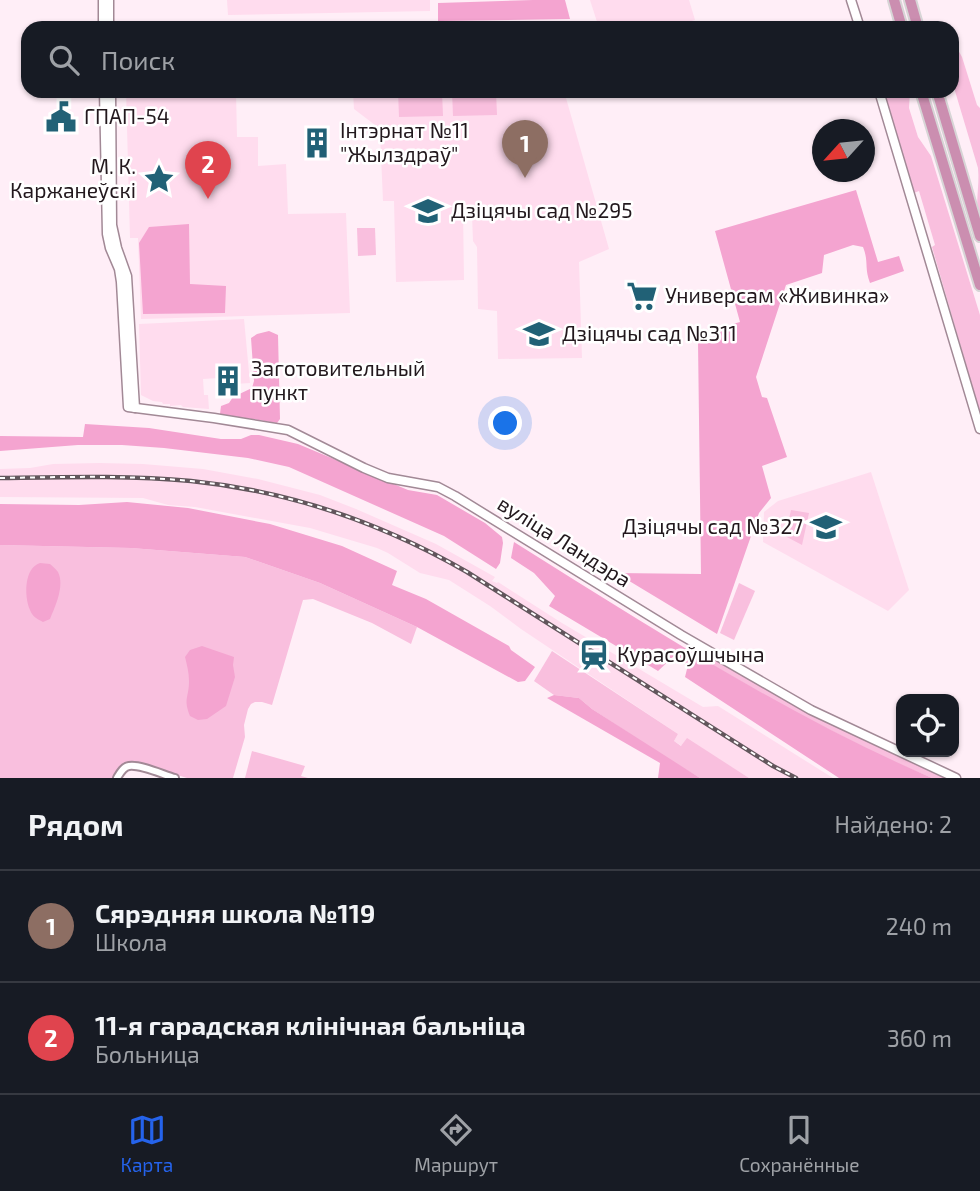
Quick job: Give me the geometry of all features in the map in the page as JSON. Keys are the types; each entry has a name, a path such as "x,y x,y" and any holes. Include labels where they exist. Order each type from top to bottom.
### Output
{"highway":[{"path":"894,0 900,21"},
{"path":"909,0 916,21"},
{"path":"923,98 980,285"},
{"path":"939,98 980,236"}],"street":[{"path":"103,0 103,21"},
{"path":"109,0 109,21"},
{"path":"851,0 858,21"},
{"path":"104,98 106,222 110,248 121,282 132,408"},
{"path":"111,98 112,225 127,276 132,408"},
{"path":"881,98 980,429"},
{"name":"вуліца Ландэра","path":"132,408 288,430 388,478 438,487 681,635 811,710 956,778"},
{"path":"117,778 128,766 175,778"}],"shaded area":[{"path":"227,0 430,0 430,11 228,15"},
{"path":"565,0 570,19 438,21 438,3"},
{"path":"590,0 689,0 695,20 692,21 597,21"},
{"path":"959,52 980,108 980,224 977,210 978,168 957,98"},
{"path":"126,98 236,98 237,137 258,137 258,166 286,164 288,214 346,213 350,313 141,319 138,238 130,238"},
{"path":"353,98 566,98 609,249 579,262 582,358 498,359 497,311 478,309 477,247 473,241 472,215 463,210 464,280 396,282 394,201 383,201 380,133 375,125 354,109"},
{"path":"398,98 442,98 443,116 399,117"},
{"path":"452,98 496,98 497,115 453,116"},
{"path":"885,98 910,98 909,108 918,137 931,156 980,315 980,413 932,247 935,245 919,191 914,193"},
{"path":"856,190 878,262 899,256 904,271 870,283 863,247 853,245 824,255 822,273 786,285 756,377 762,397 767,398 787,457 762,466 771,498 759,513 717,634 616,573 701,574 698,342 716,336 714,329 740,322 715,231"},
{"path":"189,224 190,284 226,286 225,313 143,314 139,243 149,227"},
{"path":"357,228 375,228 376,255 358,256"},
{"path":"244,319 250,383 235,384 234,377 203,379 204,395 208,395 209,409 170,406 141,395 139,324"},
{"path":"269,331 278,335 280,419 277,423 220,414 221,406 252,388 254,381 251,338"},
{"path":"85,424 149,428 221,439 259,435 298,444 408,490 437,495 485,523 502,537 500,563 496,569 444,536 289,467 248,458 122,445 78,445 0,451 0,436 83,437"},
{"path":"99,463 203,469 258,479 320,495 356,509 436,544 495,577 492,581 498,582 703,707 718,706 833,778 749,778 687,739 682,746 674,741 678,734 490,606 449,580 420,573 377,548 310,528 195,507 168,505 143,498 0,497 0,469"},
{"name":"Дзіцячы сад №327","path":"871,472 909,590 888,611 763,542 764,512 778,501"},
{"path":"127,502 188,508 270,524 342,546 397,571 392,585 426,599 509,646 535,667 525,681 518,682 417,627 320,583 245,557 131,548 0,545 0,504 79,505"},
{"path":"791,510 809,513 802,545 785,536"},
{"path":"514,542 771,698 932,778 839,778 685,677 688,665 674,656 658,671 549,606 555,596 534,573 511,558"},
{"path":"0,545 131,548 245,557 320,583 417,627 411,644 372,623 313,599 303,600 272,705 255,702 248,709 244,725 245,737 233,778 187,778 128,762 121,766 113,778 0,778"},
{"path":"40,563 50,564 60,578 58,596 50,619 43,622 31,612 26,590 31,570"},
{"path":"739,583 755,591 734,640 720,633"},
{"path":"202,646 234,657 235,677 226,706 207,719 198,720 190,716 187,705 189,678 185,657 190,650"},
{"path":"694,646 808,712 896,754 896,757 902,757 946,778 932,778 885,758 789,709 690,652"},
{"path":"552,651 678,734 674,741 681,746 687,738 749,778 700,778 579,698 554,695 534,681"},
{"path":"554,695 579,698 700,778 658,778 660,763 547,698"},
{"path":"252,751 305,766 301,776 308,778 245,778"}],"railway":[{"path":"0,478 120,477 191,481 299,501 368,524 435,554 467,572 796,778"}],"place":[{"name":"ГПАП-54","path":"61,117"},
{"name":"Інтэрнат №11 \"Жылздраў\"","path":"317,143"},
{"name":"Сярэдняя школа №119","path":"525,178"},
{"name":"М. К. Каржанеўскі","path":"159,179"},
{"name":"11-я гарадская клінічная бальніца","path":"208,199"},
{"name":"Дзіцячы сад №295","path":"428,211"},
{"name":"Универсам «Живинка»","path":"642,296"},
{"name":"Дзіцячы сад №311","path":"539,334"},
{"name":"Заготовительный пункт","path":"228,381"},
{"name":"Дзіцячы сад №327","path":"826,527"},
{"name":"Курасоўшчына","path":"594,655"}]}
